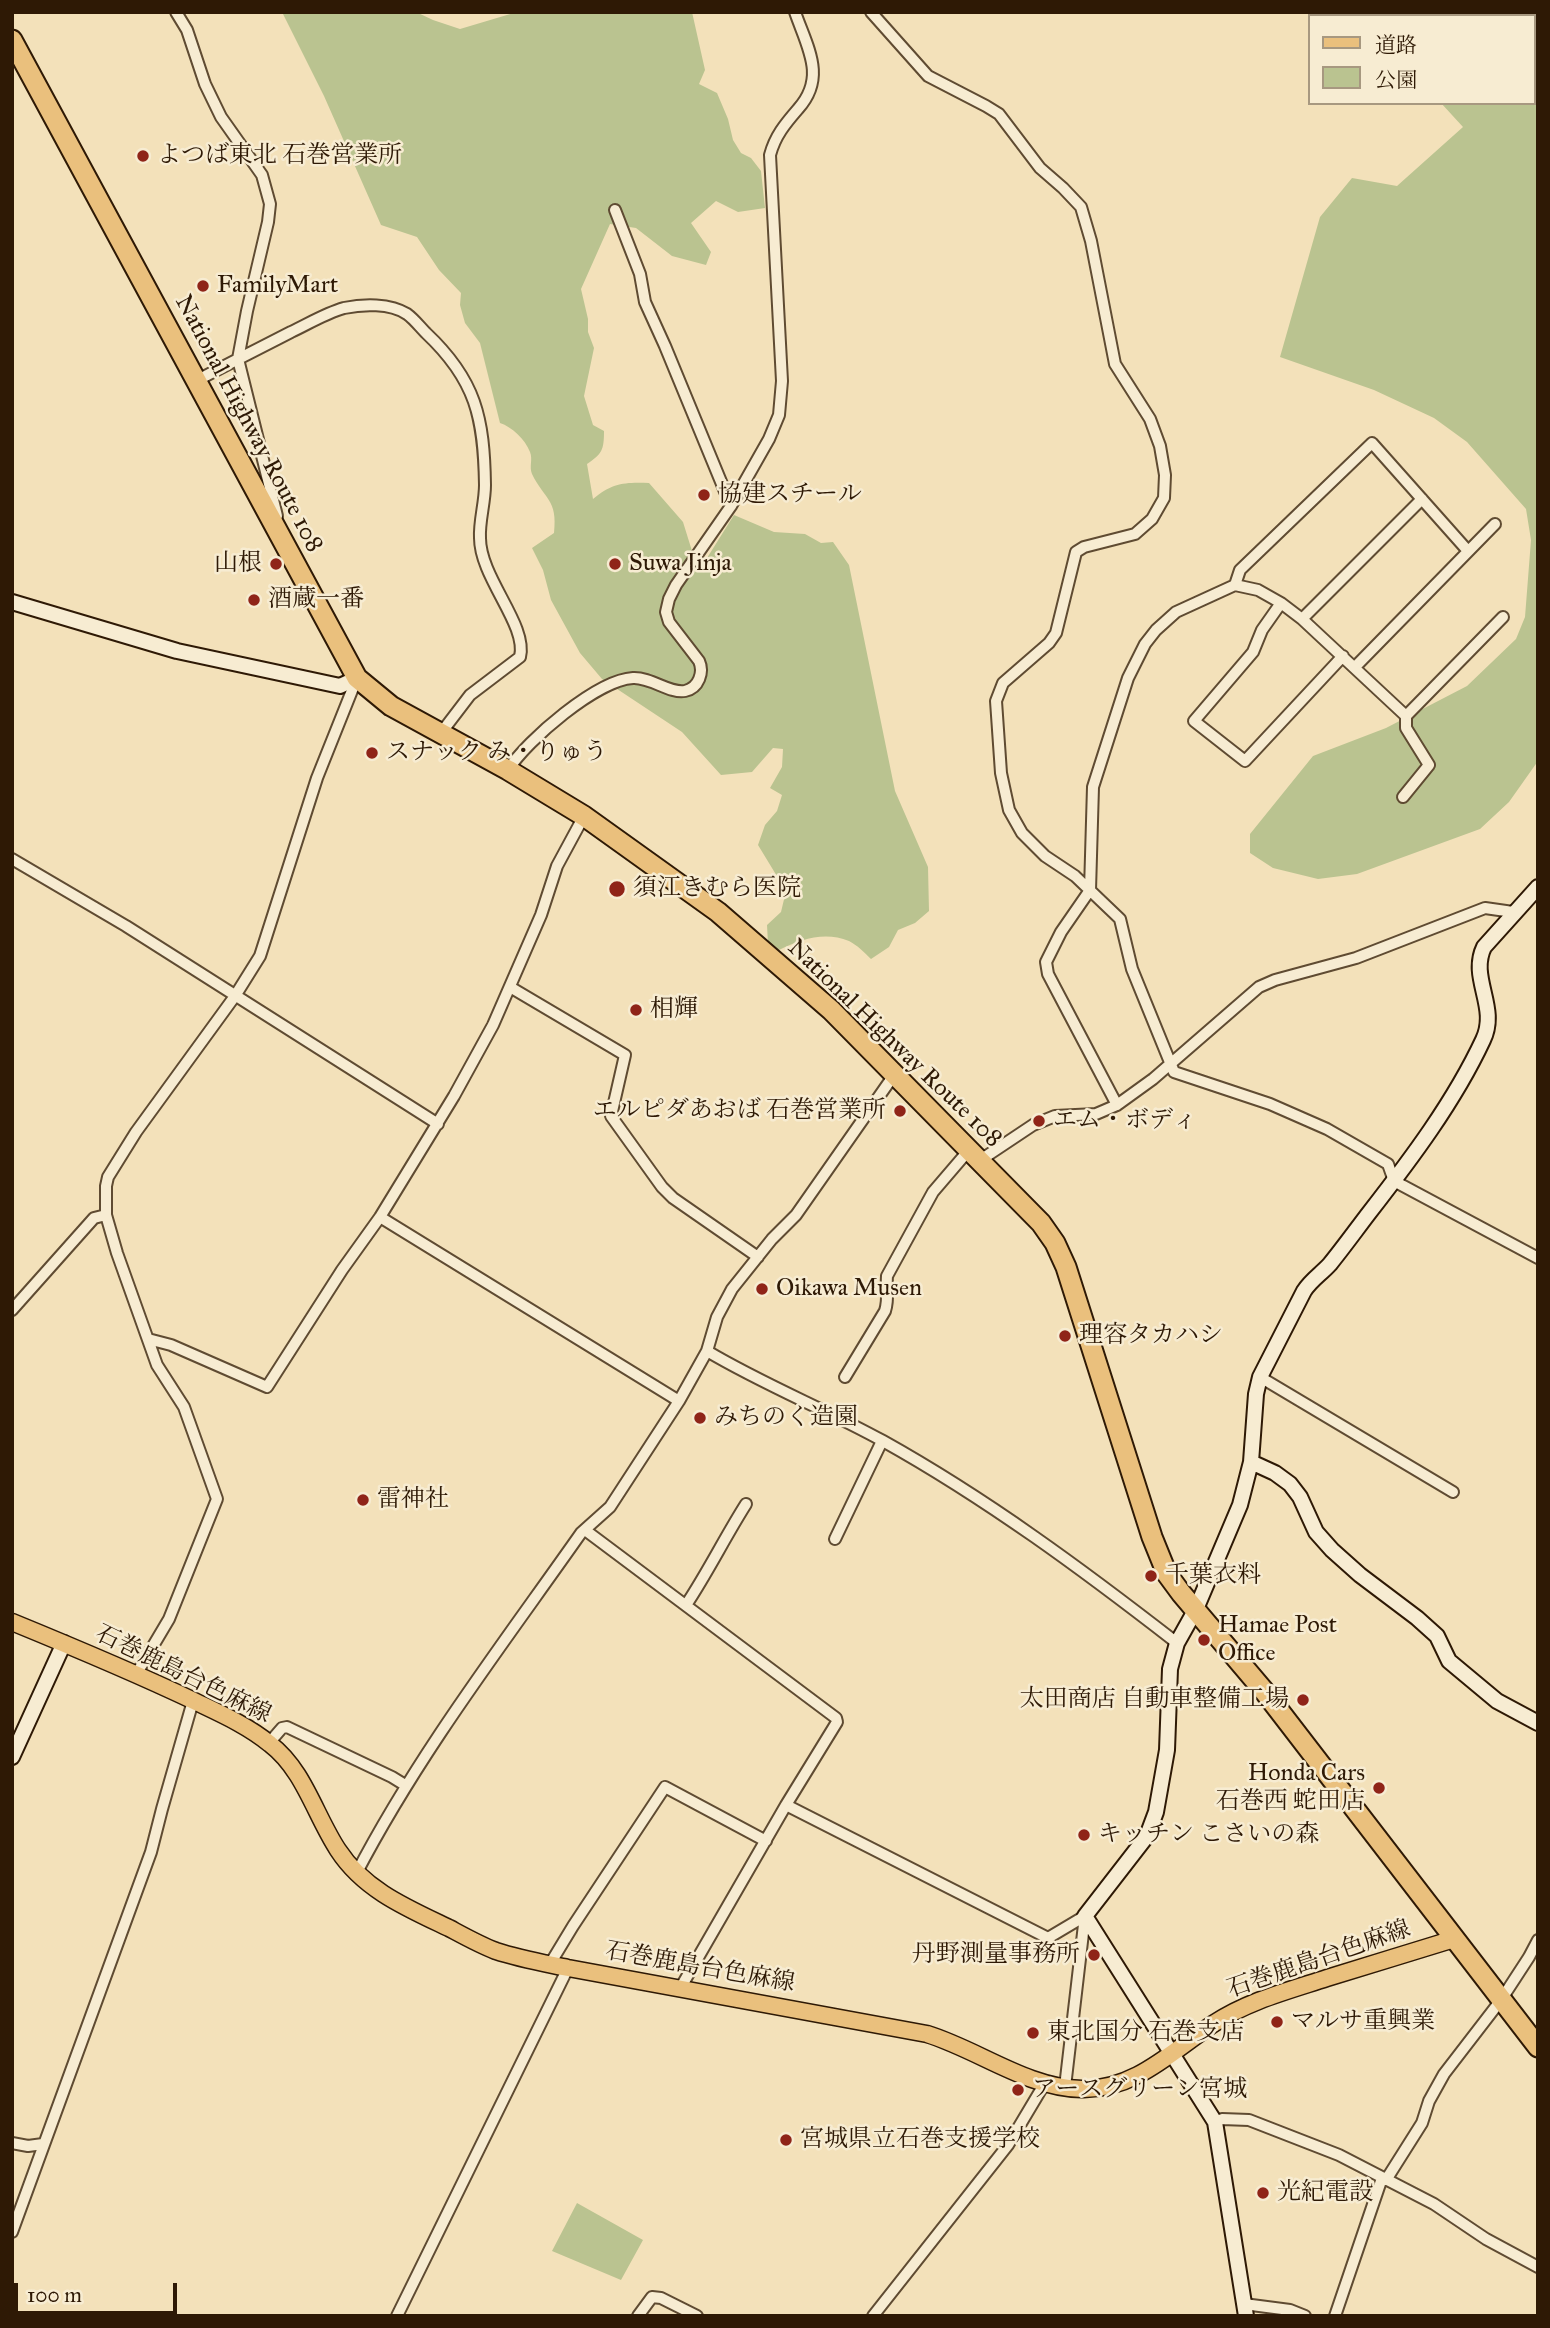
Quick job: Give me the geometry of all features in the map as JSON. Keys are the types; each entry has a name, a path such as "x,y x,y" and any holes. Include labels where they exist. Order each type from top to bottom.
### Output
{"highway":[{"name":"National Highway Route 108","path":"12,40 357,678 391,706 509,770 584,816 718,912 831,1010 1041,1223 1055,1243 1066,1267 1158,1555 1167,1574 1264,1691 1538,2047"}],"main road":[{"name":"石巻鹿島台色麻線","path":"12,1622 137,1673 236,1721 269,1743 283,1754 294,1769 327,1832 356,1874 399,1904 494,1950 568,1968 927,2034 1045,2083 1092,2089 1118,2083 1142,2074 1211,2025 1250,2003 1454,1939"}],"street":[{"path":"176,12 187,30 205,84 221,117 262,175 270,204 238,359 283,541"},
{"path":"509,770 542,731 614,682 631,678 648,679 677,691 686,691 696,684 702,667 696,654 669,622 667,606 676,585 731,506 776,426 781,402 769,155 777,134 804,103 815,71 795,12"},
{"path":"871,12 928,76 999,114 1040,168 1081,207 1091,241 1115,364 1150,419 1160,446 1165,475 1164,498 1152,519 1135,534 1084,547 1076,552 1056,633 1049,643 1003,683 996,701 1001,773 1009,810 1022,833 1045,856 1075,876 1120,919 1132,969 1174,1072 1270,1104 1326,1129 1388,1164 1394,1181 1538,1258"},
{"path":"615,211 640,274 645,302 666,346 731,506"},
{"path":"196,381 344,308 390,307 406,314 446,352 469,386 479,419 485,486 480,539 484,560 521,638 522,648 520,657 470,695 441,733"},
{"path":"1235,585 1240,570 1372,443 1468,551"},
{"path":"1302,620 1422,499"},
{"path":"1355,667 1495,524"},
{"path":"1117,1105 1048,974 1046,962 1061,932 1090,890 1093,787 1128,678 1145,644 1175,612 1235,585 1258,590 1281,603 1302,620 1406,716"},
{"path":"12,602 177,651 340,686 357,678"},
{"path":"1281,603 1262,630 1253,652 1194,721 1245,761 1343,656"},
{"path":"1403,797 1429,765 1406,728 1406,716 1503,617"},
{"path":"137,1673 169,1619 217,1499 184,1407 157,1365 117,1253 106,1215 106,1186 108,1177 136,1132 235,996 260,956 317,778 357,678"},
{"path":"148,1339 171,1345 267,1387 438,1124 493,1024 541,915 557,866 584,816"},
{"path":"12,859 126,926 438,1124"},
{"path":"786,1805 1048,1938 1085,1916 1147,1836 1156,1812 1167,1750 1170,1669 1177,1643 1196,1609 1240,1505 1251,1462 1256,1394 1260,1377 1304,1291 1312,1279 1328,1266 1394,1181 1436,1121 1485,1037 1488,1004 1479,971 1479,958 1484,947 1513,912 1538,887"},
{"path":"845,1377 885,1311 888,1303 887,1276 933,1192 974,1156 1055,1116 1097,1114 1117,1105 1259,987 1275,980 1356,958 1485,908 1513,912"},
{"path":"510,987 625,1055 611,1116 662,1187 673,1198 758,1257"},
{"path":"356,1874 405,1785 566,1555 585,1530 610,1507 679,1401 707,1351 717,1317 732,1289 772,1239 796,1215 894,1075"},
{"path":"12,1310 94,1218 106,1215"},
{"path":"380,1217 679,1401"},
{"path":"707,1351 777,1390 882,1441 1024,1528 1057,1555 1126,1602 1177,1643"},
{"path":"1260,1377 1453,1492"},
{"path":"835,1539 882,1441"},
{"path":"1251,1462 1275,1473 1290,1485 1300,1497 1316,1532 1332,1550 1437,1636 1449,1661 1497,1702 1538,1723"},
{"path":"686,1605 746,1504"},
{"path":"585,1530 835,1718 835,1726 681,1987"},
{"path":"12,1757 64,1643"},
{"path":"12,2232 151,1852 193,1701"},
{"path":"269,1743 282,1728 287,1727 405,1785"},
{"path":"550,1964 665,1787 766,1841"},
{"path":"1085,1916 1215,2122 1245,2310 1290,2310 1305,2316"},
{"path":"1065,2087 1085,1916"},
{"path":"1335,2316 1384,2179 1422,2123 1429,2101 1444,2074 1501,2000 1538,1940"},
{"path":"397,2316 568,1968"},
{"path":"873,2316 1008,2145 1045,2083"},
{"path":"1215,2122 1222,2119 1249,2120 1339,2155 1433,2204 1486,2239 1538,2267"},
{"path":"12,2143 29,2146 43,2144"},
{"path":"638,2316 652,2297 661,2298 697,2316"}],"green space":[{"path":"282,12 416,12 460,29 517,12 692,12 705,70 699,84 717,93 733,140 741,153 751,158 761,171 765,208 738,212 716,201 691,223 711,252 706,265 672,256 636,228 610,224 581,289 588,332 594,348 584,396 593,425 604,431 601,451 587,464 593,499 619,485 649,483 683,522 692,551 707,558 734,515 774,532 805,534 821,543 833,542 849,565 895,791 928,867 929,911 915,923 898,930 889,947 871,959 861,949 840,938 804,940 779,950 768,943 767,925 781,912 786,891 758,845 765,825 777,811 782,795 770,788 782,767 783,749 773,748 752,772 721,775 682,732 602,679 580,653 551,600 543,570 532,548 554,533 552,506 532,474 528,447 513,431 500,423 480,343 465,323 460,305 461,293 439,270 417,237 381,225 324,96"},
{"path":"1521,12 1526,14 1460,14"},
{"path":"1538,16 1538,761 1509,802 1480,829 1357,874 1318,879 1273,868 1250,853 1250,834 1313,756 1386,728 1467,686 1516,639 1525,617 1531,540 1526,509 1467,442 1434,418 1374,390 1280,357 1320,217 1352,178 1397,186 1463,127 1443,105 1536,105"},
{"path":"577,2203 643,2240 621,2280 552,2251"}],"place":[{"name":"よつば東北 石巻営業所","path":"143,156"},
{"name":"FamilyMart","path":"203,286"},
{"name":"協建スチール","path":"704,495"},
{"name":"山根","path":"276,564"},
{"name":"Suwa Jinja","path":"615,564"},
{"name":"酒蔵一番","path":"254,600"},
{"name":"スナック み・りゅう","path":"372,753"},
{"name":"須江きむら医院","path":"617,889"},
{"name":"相輝","path":"636,1010"},
{"name":"エルピダあおば 石巻営業所","path":"900,1111"},
{"name":"エム・ボディ","path":"1039,1121"},
{"name":"Oikawa Musen","path":"762,1289"},
{"name":"理容タカハシ","path":"1065,1336"},
{"name":"みちのく造園","path":"700,1418"},
{"name":"雷神社","path":"363,1500"},
{"name":"千葉衣料","path":"1151,1576"},
{"name":"Hamae Post Office","path":"1204,1640"},
{"name":"太田商店 自動車整備工場","path":"1303,1700"},
{"name":"Honda Cars 石巻西 蛇田店","path":"1379,1788"},
{"name":"キッチン こさいの森","path":"1084,1835"},
{"name":"丹野測量事務所","path":"1094,1955"},
{"name":"マルサ重興業","path":"1277,2022"},
{"name":"東北国分 石巻支店","path":"1033,2033"},
{"name":"アースグリーン宮城","path":"1018,2090"},
{"name":"宮城県立石巻支援学校","path":"786,2140"},
{"name":"光紀電設","path":"1263,2193"}]}
